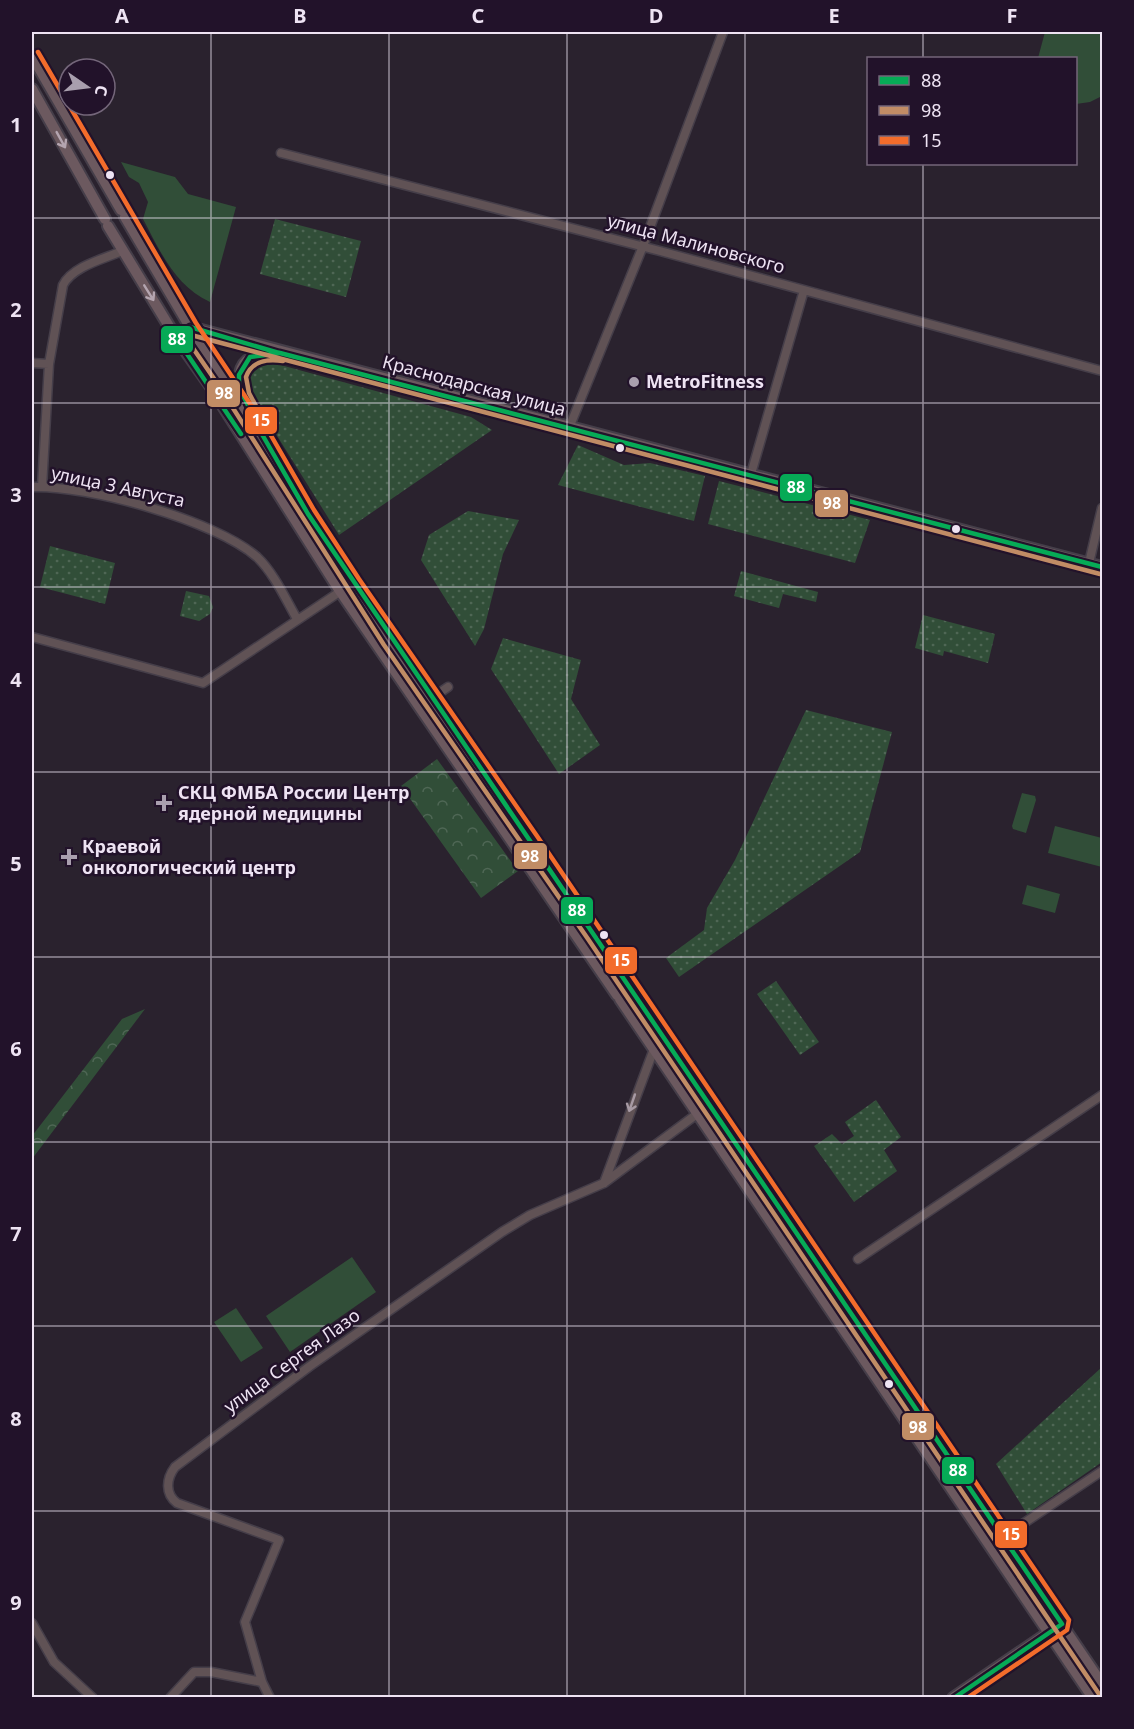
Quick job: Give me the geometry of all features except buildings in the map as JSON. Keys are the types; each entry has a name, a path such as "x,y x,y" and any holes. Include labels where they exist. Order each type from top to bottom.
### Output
{"main road":[{"path":"32,56 190,327 263,436 353,582 1102,1684"},
{"path":"32,89 106,222 175,336 211,387 340,591 654,1049 1093,1698"},
{"path":"175,336 190,327"},
{"name":"Краснодарская улица","path":"190,327 280,353 1102,567"},
{"path":"263,436 239,387 239,375 250,357 257,354 280,353"},
{"path":"697,1114 708,1104"},
{"path":"953,1698 1062,1624"}],"street":[{"path":"569,428 643,246 723,32"},
{"name":"улица Малиновского","path":"281,153 643,246 1102,371"},
{"path":"42,487 50,364 63,285 67,277 123,251"},
{"path":"751,474 804,290"},
{"path":"32,363 50,364"},
{"name":"улица 3 Августа","path":"32,487 84,493 182,517 221,535 257,558 297,619"},
{"path":"1089,563 1102,508"},
{"path":"32,637 203,683 353,582"},
{"path":"432,698 448,687"},
{"path":"604,1183 654,1049"},
{"path":"858,1258 1102,1095"},
{"name":"улица Сергея Лазо","path":"270,1698 262,1682 245,1622 279,1540 177,1503 171,1499 167,1488 172,1471 310,1366 502,1232 530,1215 604,1183 697,1114"},
{"path":"1003,1537 1102,1471"},
{"path":"32,1623 54,1662 93,1698"},
{"path":"170,1697 194,1672 211,1672 262,1682"}],"green space":[{"path":"1045,32 1102,32 1102,96 1090,102 1077,104 1077,57 1038,57"},
{"path":"121,162 175,177 188,194 236,207 210,302 187,287 162,255 143,219 148,202 139,183 129,177"},
{"path":"275,219 361,241 346,297 260,274"},
{"path":"261,364 277,364 471,417 492,430 339,535 249,391 249,375"},
{"path":"578,445 624,465 650,463 705,476 694,521 558,485"},
{"path":"719,481 870,520 855,563 708,524"},
{"path":"468,511 519,520 503,554 484,629 475,646 421,560 429,535"},
{"path":"50,546 115,563 105,604 40,587"},
{"path":"741,571 818,592 816,602 783,594 779,608 734,596"},
{"path":"186,591 209,596 213,607 210,614 199,621 180,616"},
{"path":"923,615 995,634 988,663 944,651 943,656 915,648"},
{"path":"503,638 581,660 571,699 600,745 559,774 491,669"},
{"path":"806,710 892,732 860,852 679,977 666,958 704,930 707,908 735,860"},
{"path":"437,759 518,871 481,898 401,786"},
{"path":"1022,793 1035,796 1036,800 1026,833 1013,829 1012,826"},
{"path":"1055,826 1102,838 1102,867 1048,853"},
{"path":"1027,885 1060,894 1055,913 1022,904"},
{"path":"776,981 819,1042 800,1055 757,994"},
{"path":"145,1009 32,1159 32,1136 122,1019"},
{"path":"876,1100 901,1137 884,1150 897,1171 854,1202 814,1146 832,1134 842,1144 854,1136 845,1122"},
{"path":"352,1257 376,1292 290,1352 266,1316"},
{"path":"236,1308 263,1348 241,1362 214,1322"},
{"path":"1102,1367 1102,1462 1027,1514 996,1464"}],"transit line":[{"name":"15","path":"38,52 57,84"},
{"name":"15","path":"76,117 196,323 269,432 314,510 359,579 537,836 1069,1620 1067,1630 967,1698"},
{"name":"88","path":"241,434 175,336 190,327 279,353"},
{"name":"98","path":"1099,1694 588,939 384,645 186,338 191,335 1100,574"},
{"name":"88","path":"954,1698 1062,1624 308,514 263,436 239,387 239,375 250,357 280,353 1102,567"},
{"name":"98","path":"266,425 249,393 246,377 256,364 272,360 283,361"}],"place":[{"name":"MetroFitness","path":"634,382"},
{"name":"СКЦ ФМБА России Центр ядерной медицины","path":"164,803"},
{"name":"Краевой онкологический центр","path":"69,857"}]}
